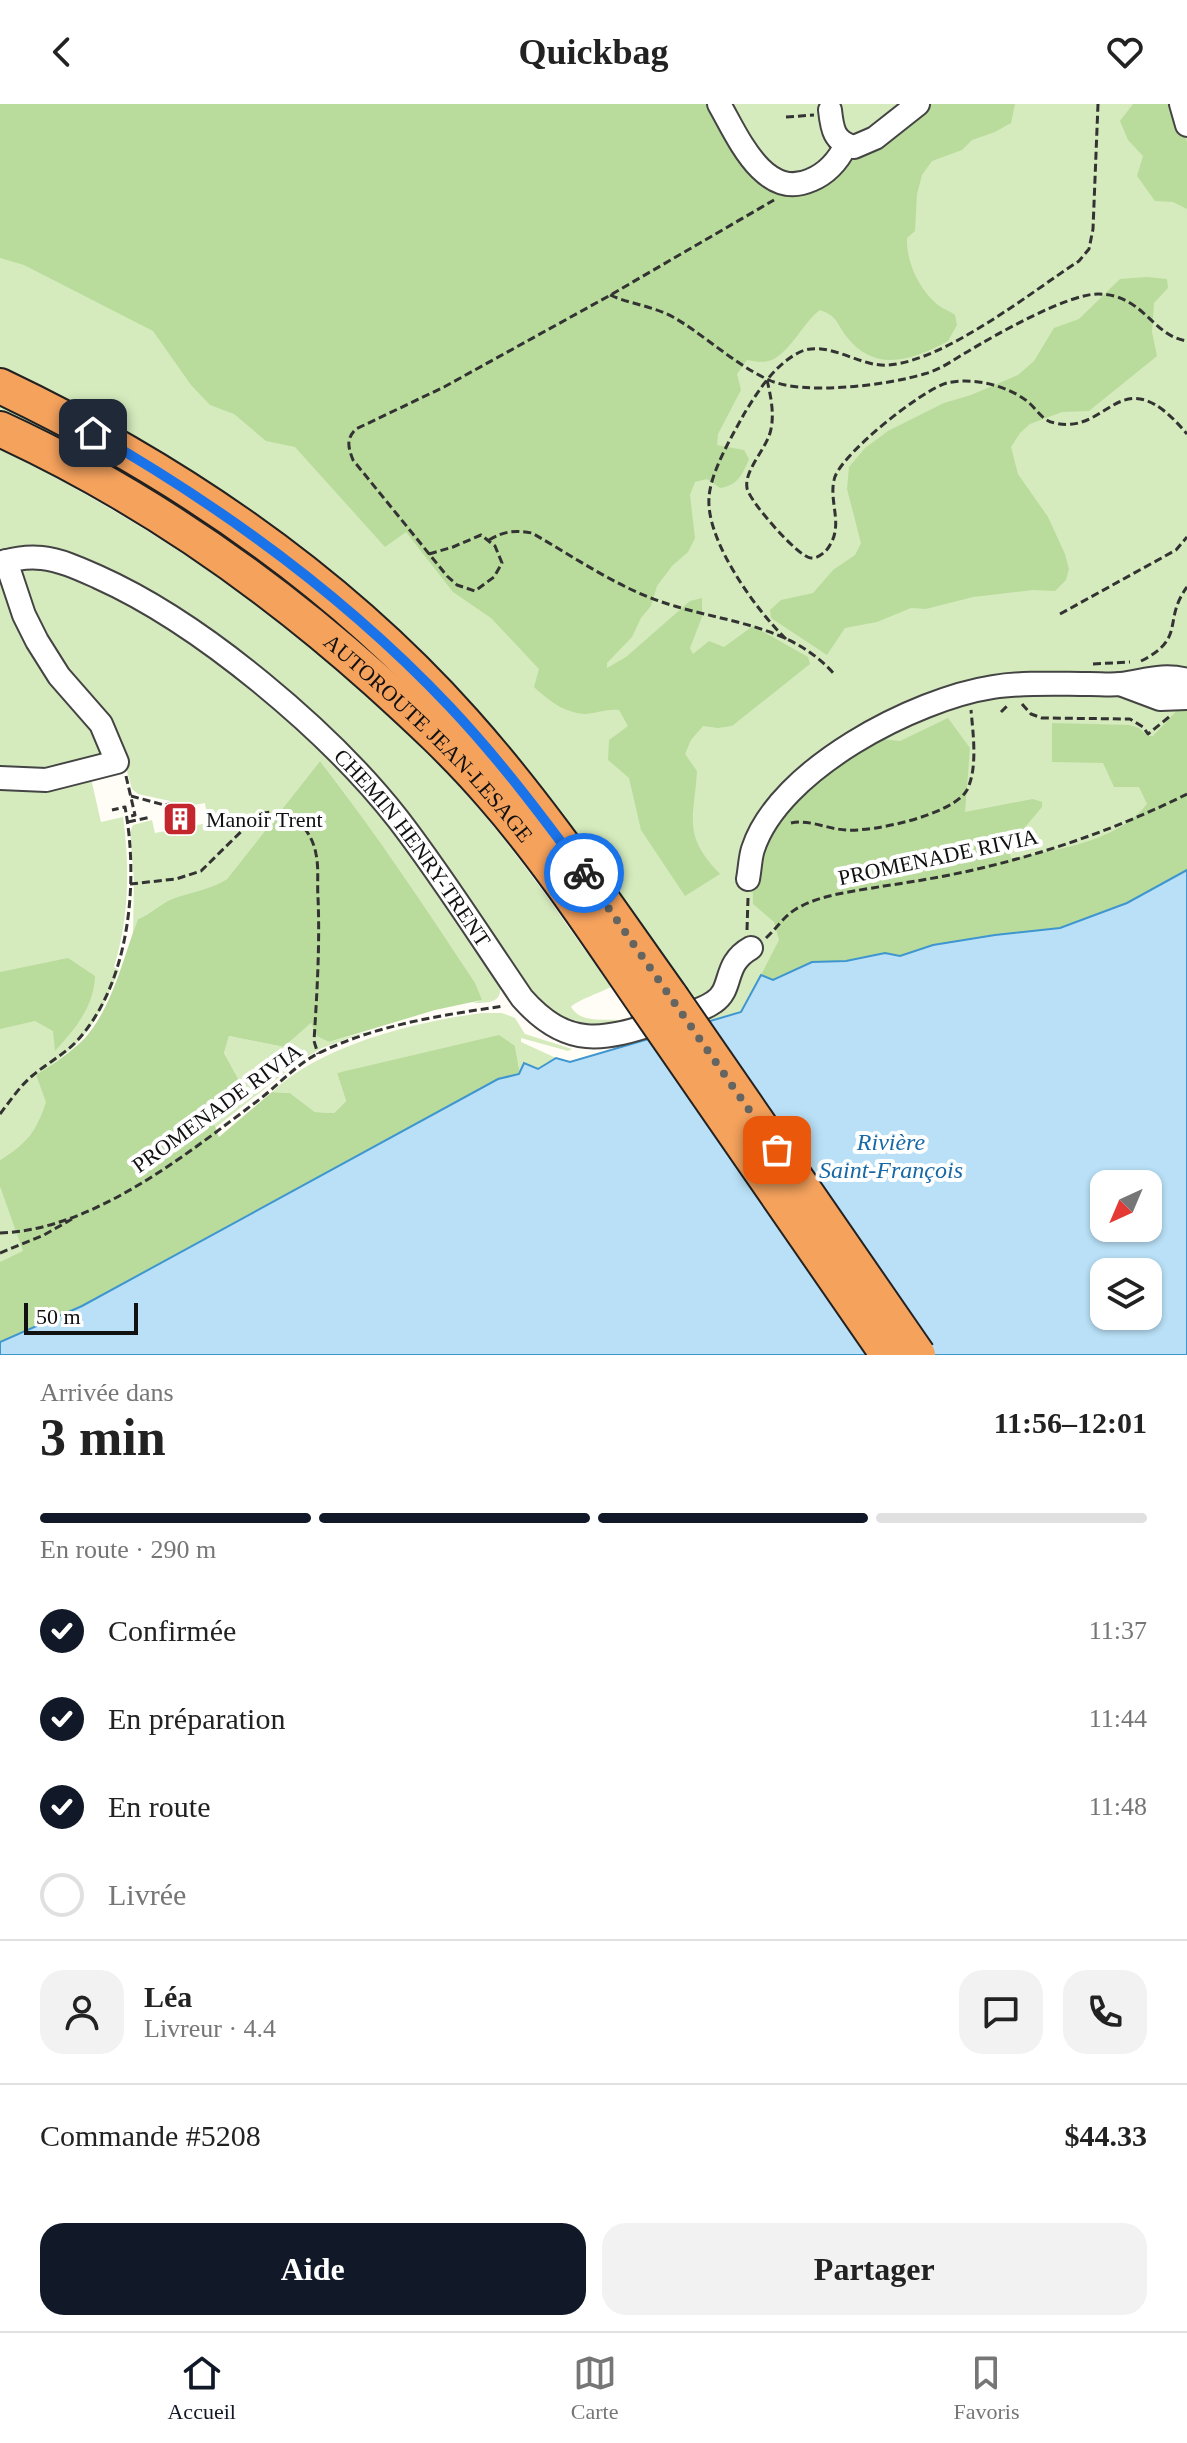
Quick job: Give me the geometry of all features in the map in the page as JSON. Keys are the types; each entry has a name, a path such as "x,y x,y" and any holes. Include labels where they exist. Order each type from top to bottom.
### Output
{"highway":[{"name":"AUTOROUTE JEAN-LESAGE","path":"0,386 93,433 207,502 295,567 384,642 451,708 527,797 888,1355"},
{"name":"AUTOROUTE JEAN-LESAGE","path":"0,429 105,482 168,520 271,592 364,670 440,740 499,803 658,1001 918,1355"}],"lane":[{"path":"719,104 758,167 774,182 788,186 817,177 837,161 846,145"},
{"path":"827,108 833,132 846,145 854,147 866,143 918,104"},
{"path":"1181,104 1187,125"},
{"name":"CHEMIN HENRY-TRENT","path":"3,562 27,557 45,558 71,565 120,587 165,613 256,680 339,755 397,818 522,998 552,1026 586,1038 623,1034 714,1002 723,992 734,961 751,948"},
{"path":"0,778 46,780 117,762 101,724 59,676 37,641 3,562"},
{"path":"748,885 753,850 763,828 794,790 840,752 900,716 970,691 1019,684 1120,684 1169,676 1187,680"},
{"path":"1120,684 1160,699 1187,698"}],"path":[{"path":"786,639 763,617 735,574 718,536 708,500 732,435 767,380 799,352 812,348 866,363 886,365 911,361 957,341 1079,261 1089,249 1093,229 1098,104"},
{"path":"786,117 827,108"},
{"path":"429,554 481,535 502,557 502,563 494,577 475,591 457,585 429,554 353,460 348,448 350,435 356,429 444,387 610,295 767,205 788,186"},
{"path":"610,295 672,317 767,380 797,388 898,381 927,374 1003,329 1096,294 1122,296 1167,334 1187,341"},
{"path":"767,380 772,406 770,431 748,475 746,486 751,498 796,550 808,558 815,558 824,552 835,533 837,520 833,486 840,466 889,420 946,383 987,383 1025,400 1040,416 1054,423 1074,424 1091,418 1122,399 1136,398 1170,414 1187,434"},
{"path":"489,540 501,532 518,530 532,533 661,602 747,623 786,639 815,654 835,675"},
{"path":"1060,614 1176,550 1187,537"},
{"path":"1090,665 1138,662 1162,652 1173,639 1180,597 1187,587"},
{"path":"1019,684 1023,706 1031,714 1042,718 1130,719 1148,734"},
{"path":"763,828 799,821 844,830 870,829 895,825 937,811 960,798 968,788 972,764 970,691"},
{"path":"117,762 122,761 135,815 127,820"},
{"name":"PROMENADE RIVIA","path":"751,948 800,906 852,892 941,877 1066,845 1187,794"},
{"path":"131,796 169,804 170,809"},
{"path":"0,1114 30,1078 73,1045 90,1025 105,999 130,921 125,807 112,810"},
{"name":"PROMENADE RIVIA","path":"130,884 176,879 201,871 258,815 269,811 277,810 300,823 316,853 320,942 314,1041 318,1054"},
{"path":"127,820 151,817"},
{"path":"748,885 746,927 751,948"},
{"name":"PROMENADE RIVIA","path":"0,1233 12,1233 76,1217 112,1201 229,1123 293,1070 318,1054 412,1022 510,1005 522,998"},
{"path":"0,1253 44,1235 76,1217"}],"green space":[{"path":"0,104 1187,104 1187,870 995,935 900,956 885,953 846,961 812,962 772,980 741,1011 710,1021 543,789 421,653 359,596 199,476 79,405 0,369"},
{"path":"0,104 715,104 762,177 839,168 886,137 925,104 1015,104 1011,123 972,140 962,150 932,161 922,175 917,194 915,231 907,238 907,247 911,265 925,291 938,305 955,315 957,325 948,341 908,358 882,359 857,348 833,317 820,310 775,358 763,362 747,360 737,374 741,390 718,434 717,445 744,450 749,459 747,464 739,478 726,487 720,488 707,479 695,482 690,495 695,538 688,552 657,586 651,606 632,637 607,663 607,668 626,657 690,601 702,598 702,617 690,648 693,654 709,641 724,647 753,626 808,657 810,664 732,726 703,726 691,740 685,754 697,771 693,815 695,837 720,874 685,896 641,830 629,778 608,760 609,740 628,726 619,710 586,714 564,709 551,701 534,687 539,669 491,618 453,592 406,532 385,547 295,447 266,441 234,414 210,405 191,385 153,331 24,265 0,258"},
{"path":"1133,104 1175,104 1187,142 1187,209 1173,202 1155,201 1137,176 1143,156 1128,140 1120,121"},
{"path":"1120,279 1167,279 1168,288 1154,303 1152,332 1157,356 1089,411 1062,412 1030,424 1011,447 1018,474 1048,517 1065,554 1069,569 1066,580 1055,591 1033,590 973,597 926,609 911,608 877,622 845,628 827,655 771,618 770,610 781,600 813,593 833,570 855,555 861,543 847,489 849,467 865,448 888,431 944,403 1018,375 1034,361 1054,328 1079,319"},
{"path":"0,400 116,460 306,591 439,714 0,415"},
{"path":"0,448 128,519 189,558 249,599 361,690 414,740 485,816 611,987 571,1007 586,1018 619,1020 600,1028 551,1013 531,999 373,779 132,587 0,554"},
{"path":"36,565 96,584 202,648 303,731 370,798 498,976 499,996 492,1001 473,1003 481,1000 443,939 320,761 227,879 163,904 138,919 133,934 134,880 130,832 133,825 152,820 155,833 208,823 205,803 172,809 170,801 138,794 132,789 123,757 43,643 20,568"},
{"path":"0,578 86,713 102,753 98,758 51,773 0,772"},
{"path":"1183,704 1187,704 1187,870 1127,903 1060,928 933,945 900,956 885,953 846,961 812,962 772,980 761,975 779,940 774,922 753,904 752,868 768,830 829,768 881,739 900,741 948,718 970,748 965,812 1033,799 1042,802 1042,807 1009,846 1011,859 1102,836 1119,828 1147,804 1139,787 1114,787 1103,763 1052,762 1052,723 1129,725 1153,736"},
{"path":"320,761 418,898 475,983 482,1000 435,1010 329,1042 317,1036 311,1023 284,1047 229,1036 224,1053 240,1082 212,1119 219,1137 272,1092 290,1093 315,1112 334,1113 346,1101 337,1073 499,1035 515,1046 520,1074 498,1079 82,1306 0,1342 0,1262 23,1251 0,1187 0,1160 29,1136 42,1112 46,1102 36,1075 73,1049 95,1025 110,997 138,919 172,899 227,879"},
{"path":"90,774 101,822 123,817 127,893 123,930 114,967 119,970 88,1031 67,1053 36,1075 47,1101 43,1112 30,1136 0,1160 0,784"},
{"path":"68,958 95,976 94,987 82,1017 55,1051 53,1031 35,1021 0,1029 0,972"},
{"path":"483,1013 502,1013 515,1018 525,1034 572,1049 568,1051 521,1038 521,1042 556,1058 538,1069 520,1074 515,1046 337,1073 346,1101 334,1113 315,1112 290,1093 272,1092 292,1075 343,1048 400,1029"},
{"path":"311,1023 329,1042 369,1031 322,1048 301,1060 215,1128 212,1119 240,1082 224,1053 229,1036 284,1047"},
{"path":"0,1187 49,1321 0,1342"}],"water":[{"name":"Rivière Saint-François","path":"1187,870 1187,1355 0,1355 0,1342 82,1306 498,1079 519,1074 524,1063 538,1069 556,1058 570,1062 741,1012 761,975 773,980 812,962 846,961 885,953 900,956 933,945 1060,928 1127,903"}],"way so far":[{"path":"584,873 777,1150"}],"place":[{"name":"Manoir Trent","path":"180,819"}],"route":[{"path":"93,433 225,515 362,622 463,721 527,797 584,873"}]}
